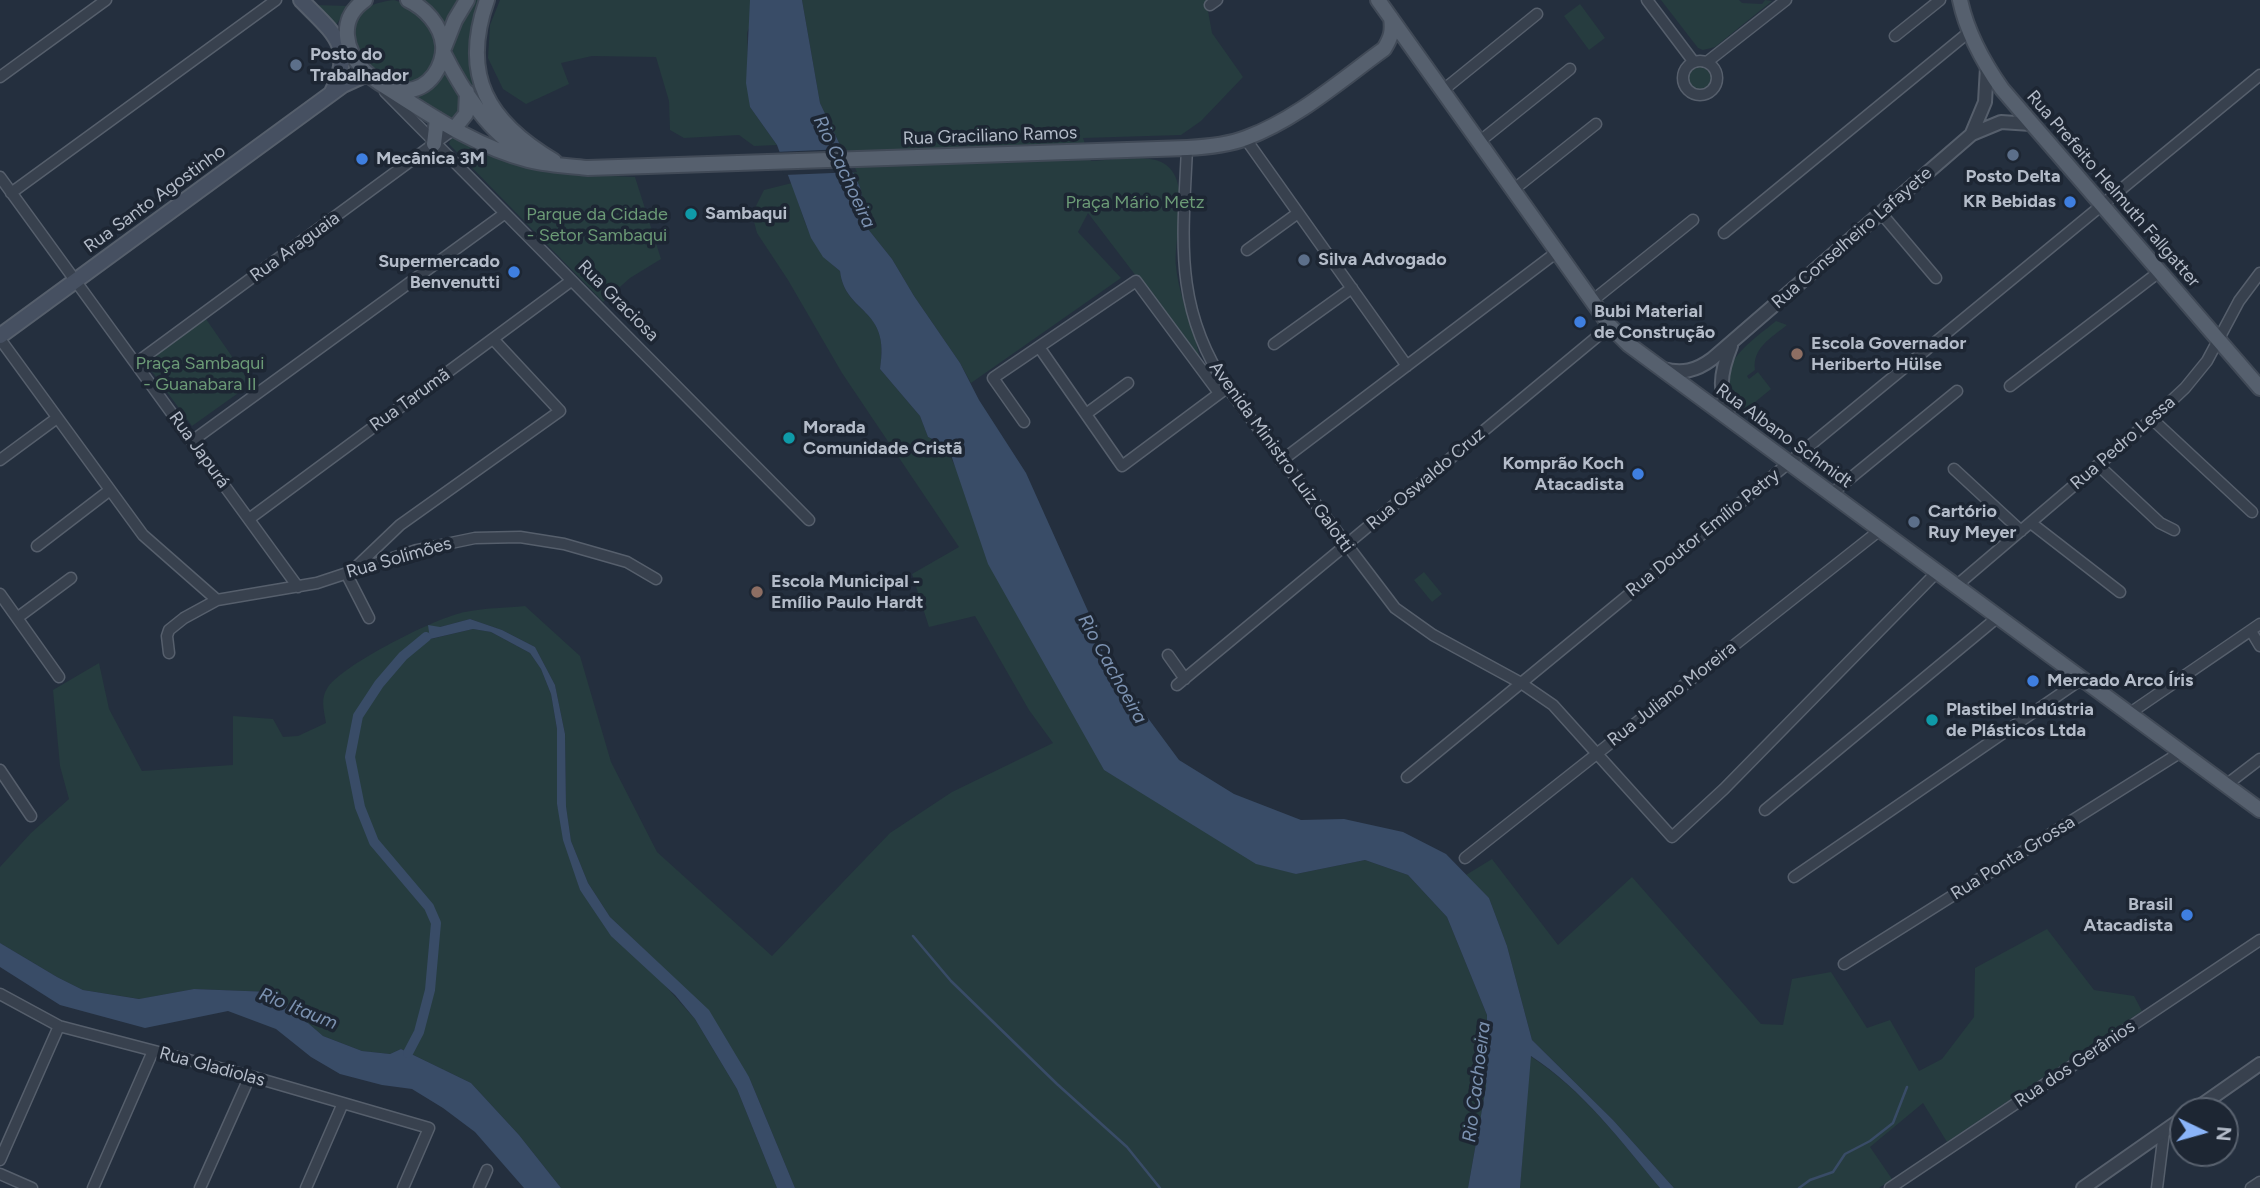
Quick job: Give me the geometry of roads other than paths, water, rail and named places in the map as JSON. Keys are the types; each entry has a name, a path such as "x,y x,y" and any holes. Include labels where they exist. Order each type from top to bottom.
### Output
{"main road":[{"path":"301,0 340,44"},
{"path":"332,93 342,67 340,44 356,8 365,0"},
{"name":"Rua Graciliano Ramos","path":"408,0 424,10 436,24 444,50 467,92 496,131 509,143 534,155 570,166"},
{"path":"349,24 352,56 359,67 373,78 404,90 424,85 437,70 455,20 467,0"},
{"path":"487,0 478,31 476,57 487,97 506,125 519,138 555,161"},
{"name":"Rua Albano Schmidt","path":"1378,0 1591,301 1610,327 1628,344 2260,810"},
{"name":"Rua Prefeito Helmuth Fallgatter","path":"1959,0 1969,32 1987,67 2031,124 2260,388"},
{"path":"1384,49 1390,41 1391,18"},
{"path":"1384,49 1403,47 1415,53"},
{"name":"Rua Graciliano Ramos","path":"373,78 454,130 514,156 542,163 609,169 1217,145 1245,138 1304,106 1384,49"},
{"name":"Rua Santo Agostinho","path":"0,338 350,80 373,78"},
{"path":"454,130 466,114 467,92"},
{"path":"434,144 437,119"}],"street":[{"path":"0,77 106,0"},
{"path":"11,193 276,0"},
{"path":"1647,0 1693,61 1707,62 1715,70 1717,82 1710,92 1699,95 1688,91 1682,80 1685,69 1693,61"},
{"path":"1707,62 1786,0"},
{"path":"1895,36 1940,0"},
{"path":"1442,91 1537,14"},
{"path":"1724,233 1969,32"},
{"name":"Rua Conselheiro Lafayete","path":"1972,134 1985,102 1987,67"},
{"path":"1479,142 1570,69"},
{"name":"Rua Doutor Emílio Petry","path":"1407,777 2260,75"},
{"name":"Rua Graciosa","path":"373,78 434,144 808,520"},
{"name":"Rua Conselheiro Lafayete","path":"1658,367 1675,372 1699,368 1972,134 2001,122 2031,124"},
{"path":"1513,190 1596,124"},
{"name":"Rua Araguaia","path":"136,363 454,130"},
{"path":"1245,138 1407,366"},
{"name":"Avenida Ministro Luiz Galotti","path":"1187,148 1183,250 1185,287 1196,327 1223,390 1281,461 1385,598 1405,617 1433,635 1521,683 1553,705 1598,752 1672,838 1744,769 1937,572"},
{"name":"Rua Japurá","path":"0,177 298,587"},
{"path":"1247,250 1298,213"},
{"path":"1881,213 1936,278"},
{"path":"192,441 504,214"},
{"path":"1591,301 1693,220"},
{"path":"1281,461 1557,252"},
{"path":"2010,386 2159,272"},
{"name":"Rua Pedro Lessa","path":"1956,586 2152,419 2195,377 2239,301 2260,273"},
{"name":"Rua Tarumã","path":"249,519 571,281"},
{"path":"1024,422 993,378 1040,346 1136,281 1223,390 1122,466 1040,346"},
{"path":"1274,344 1352,288"},
{"name":"Rua Oswaldo Cruz","path":"1168,655 1181,682 1610,327"},
{"path":"0,338 149,541 217,600"},
{"path":"369,618 349,572 400,525 560,411 493,339"},
{"path":"1730,421 1723,398 1721,375 1732,342"},
{"path":"1086,414 1128,383"},
{"path":"1831,494 1957,391"},
{"path":"0,460 57,418"},
{"path":"2152,419 2252,512"},
{"path":"2098,465 2160,523 2174,530"},
{"path":"1954,469 2021,531"},
{"path":"37,545 110,490"},
{"path":"2031,523 2120,592"},
{"name":"Rua Juliano Moreira","path":"1465,858 1880,530"},
{"name":"Rua Solimões","path":"169,653 169,630 184,618 217,600 298,587 446,543 499,536 553,542 610,556 641,569 656,579"},
{"path":"17,618 71,578"},
{"path":"0,594 59,677"},
{"path":"1765,810 1998,617"},
{"path":"2130,713 2260,624"},
{"path":"2250,631 2260,646"},
{"path":"1794,877 2082,679"},
{"name":"Rua Ponta Grossa","path":"1844,964 2181,752"},
{"path":"2226,785 2260,759"},
{"path":"0,770 31,816"},
{"name":"Rua dos Gerânios","path":"1890,1188 2260,940"},
{"name":"Rua Gladiolas","path":"0,994 59,1026 250,1076 429,1128 403,1188"},
{"path":"0,1155 59,1026"},
{"path":"93,1188 153,1051"},
{"path":"2213,1097 2260,1064"},
{"path":"200,1188 250,1076"},
{"path":"306,1188 343,1103"},
{"path":"2083,1188 2169,1128"},
{"path":"2157,1188 2164,1132"},
{"path":"479,1188 487,1170"},
{"path":"0,1174 32,1188"},
{"path":"2251,1188 2260,1182"}],"water":[{"name":"Rio Cachoeira","path":"750,0 802,0 820,103 860,187 868,229 892,259 960,363 979,400 1026,473 1096,629 1105,660 1179,760 1234,794 1301,820 1344,819 1403,832 1446,854 1489,898 1507,946 1532,1040 1613,1120 1674,1188 1660,1188 1584,1100 1550,1069 1531,1056 1520,1188 1468,1188 1486,1087 1487,1015 1447,917 1408,875 1365,860 1296,874 1256,864 1104,770 988,564 948,446 928,437 920,416 880,369 882,349 879,333 866,313 850,296 840,271 823,257 811,238 777,145 750,107 746,83"},
{"path":"470,619 502,630 535,647 555,685 565,734 566,806 571,841 588,883 610,917 709,1010 749,1077 795,1188 777,1188 737,1089 695,1019 675,995 611,936 580,890 563,840 557,804 557,729 551,694 541,669 530,653 491,632 473,629 430,639 428,625 440,627"},
{"path":"0,943 83,990 139,999 194,989 272,992 323,1036 362,1051 390,1054 401,1049 471,1083 519,1135 561,1188 524,1188 475,1132 412,1089 382,1085 340,1074 311,1057 276,1029 228,1011 145,1028 60,1005 0,967"}],"waterway":[{"path":"408,1053 419,1032 430,990 436,923 429,907 374,842 360,807 350,757 358,716 379,684 403,656 426,637"},
{"path":"913,936 951,981 1057,1084 1127,1147 1160,1188"},
{"path":"1799,1188 1810,1180 1833,1172 1845,1154 1870,1141 1893,1123 1907,1087"}],"place":[{"name":"Posto do Trabalhador","path":"296,65"},
{"name":"Posto Delta","path":"2013,155"},
{"name":"Mecânica 3M","path":"362,159"},
{"name":"KR Bebidas","path":"2070,202"},
{"name":"Sambaqui","path":"691,214"},
{"name":"Silva Advogado","path":"1304,260"},
{"name":"Supermercado Benvenutti","path":"514,272"},
{"name":"Bubi Material de Construção","path":"1580,322"},
{"name":"Escola Governador Heriberto Hülse","path":"1797,354"},
{"name":"Morada Comunidade Cristã","path":"789,438"},
{"name":"Komprão Koch Atacadista","path":"1638,474"},
{"name":"Cartório Ruy Meyer","path":"1914,522"},
{"name":"Escola Municipal - Emílio Paulo Hardt","path":"757,592"},
{"name":"Mercado Arco Íris","path":"2033,681"},
{"name":"Plastibel Indústria de Plásticos Ltda","path":"1932,720"},
{"name":"Brasil Atacadista","path":"2187,915"}],"park label":[{"name":"Praça Mário Metz","path":"1135,203"},
{"name":"Parque da Cidade - Setor Sambaqui","path":"597,225"},
{"name":"Praça Sambaqui - Guanabara II","path":"200,374"}],"water label":[{"name":"Rio Itaum","path":"298,1009"}]}
